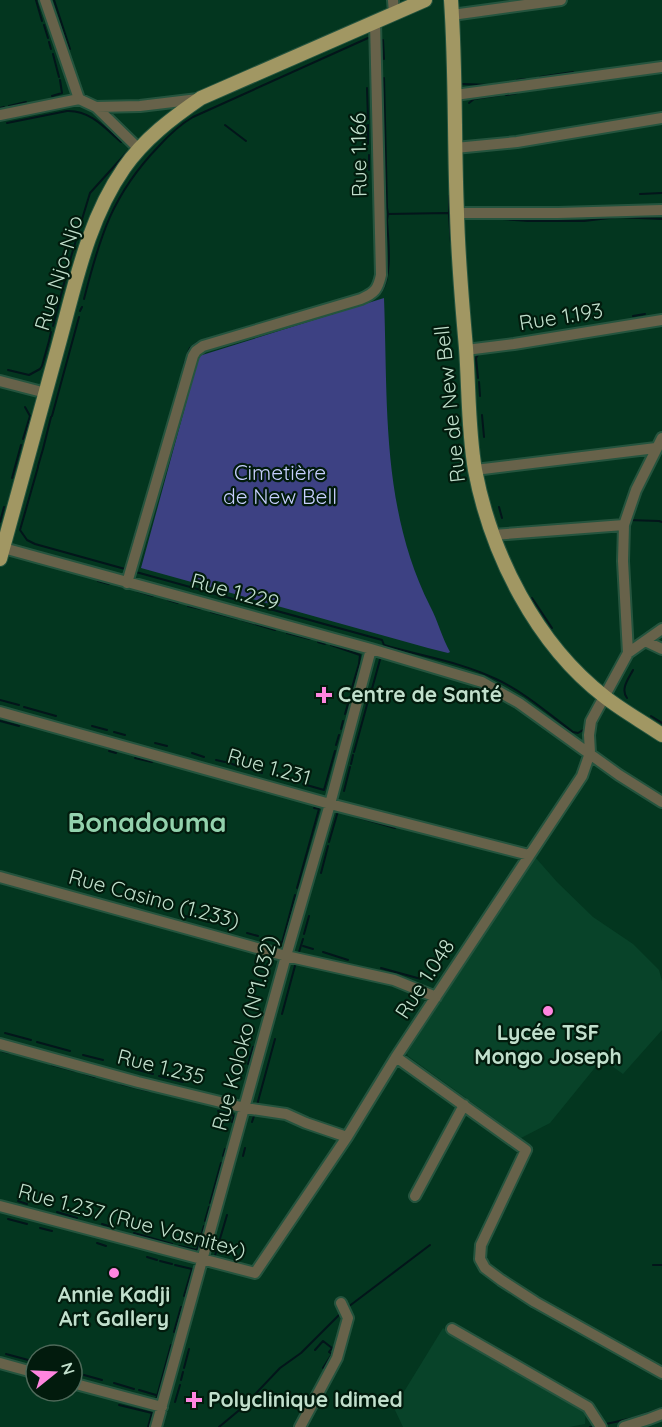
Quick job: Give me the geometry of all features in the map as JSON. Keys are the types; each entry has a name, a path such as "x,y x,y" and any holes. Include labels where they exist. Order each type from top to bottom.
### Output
{"main road":[{"name":"Rue Njo-Njo","path":"1,551 88,239 112,187 139,148 172,118 201,98 375,22 393,7 425,0"},
{"name":"Rue de New Bell","path":"451,0 460,277 475,470 483,503 494,535 519,592 533,617 562,656 604,697 662,735"}],"street":[{"path":"45,0 79,99"},
{"path":"452,15 561,0"},
{"name":"Rue 1.166","path":"127,583 173,421 196,351 203,346 361,299 371,294 379,286 381,275 375,22"},
{"path":"455,94 662,67"},
{"path":"96,107 140,106 201,98"},
{"path":"0,115 79,99 96,107 139,148"},
{"path":"455,148 517,142 662,118"},
{"path":"457,213 662,210"},
{"name":"Rue 1.193","path":"466,350 662,320"},
{"path":"0,381 46,393"},
{"path":"475,470 659,443"},
{"path":"628,653 623,568 624,525 636,490 659,443"},
{"path":"494,535 624,525"},
{"name":"Rue 1.229","path":"1,551 371,649 482,682 519,703 619,775 662,802"},
{"path":"628,653 662,629"},
{"path":"645,641 662,649"},
{"name":"Rue Koloko (N°1.032)","path":"156,1427 371,649"},
{"name":"Rue 1.048","path":"255,1273 347,1137 396,1057 582,776 590,753 591,721 628,653"},
{"name":"Rue 1.231","path":"0,712 330,804 529,855"},
{"name":"Rue Casino (1.233)","path":"0,877 286,956 394,980 436,997"},
{"name":"Rue 1.235","path":"0,1044 138,1082 245,1108 286,1114 347,1137"},
{"path":"396,1057 526,1150 481,1245 480,1259 485,1268 535,1302 662,1373"},
{"path":"415,1196 465,1105"},
{"name":"Rue 1.237 (Rue Vasnitex)","path":"0,1206 255,1273"},
{"path":"300,1427 337,1358 348,1318 341,1303"},
{"path":"452,1329 588,1407 601,1427"},
{"path":"0,1364 24,1370"},
{"path":"84,1386 162,1407"},
{"path":"624,1427 649,1423 662,1414"}],"shaded area":[{"name":"Lycée TSF Mongo Joseph","path":"535,857 593,917 633,944 659,970 662,981 662,1030 623,1074 602,1059 550,1123 521,1138 408,1056 407,1053"},
{"path":"443,1328 586,1407 585,1424 569,1427 403,1427 394,1408"}],"green space":[{"name":"Cimetière de New Bell","path":"384,298 387,416 395,493 414,569 450,652 428,648 224,591 224,583 217,581 213,588 141,568 199,356"}],"waterway":[{"path":"36,0 42,21"},
{"path":"54,0 70,49"},
{"path":"512,1 521,0"},
{"path":"44,25 48,38"},
{"path":"84,299 102,236 119,200 142,165 174,130 193,117 368,38"},
{"path":"383,40 384,59"},
{"path":"49,42 51,49"},
{"path":"53,54 59,77"},
{"path":"540,77 573,72"},
{"path":"370,300 377,296 385,285 388,267 384,78"},
{"path":"517,80 525,79"},
{"path":"52,96 62,93 60,80"},
{"path":"463,84 501,83"},
{"path":"546,89 554,87"},
{"path":"367,88 368,119"},
{"path":"506,95 517,93"},
{"path":"469,103 474,99 500,95"},
{"path":"9,106 26,102"},
{"path":"0,108 4,107"},
{"path":"7,123 75,111 97,121 121,142"},
{"path":"225,125 246,141"},
{"path":"368,125 368,144"},
{"path":"76,239 90,193 128,151"},
{"path":"369,155 369,170"},
{"path":"640,194 662,193"},
{"path":"449,196 451,243"},
{"path":"388,214 448,213"},
{"path":"489,218 528,221 584,221 617,217 662,219"},
{"path":"71,257 76,240"},
{"path":"57,310 71,257"},
{"path":"80,311 82,307"},
{"path":"53,326 57,310"},
{"path":"307,320 333,313"},
{"path":"633,316 645,314"},
{"path":"254,325 290,315"},
{"path":"52,416 79,317"},
{"path":"187,355 190,348 198,342 251,326"},
{"path":"49,341 51,332"},
{"path":"42,366 49,341"},
{"path":"478,378 476,358 479,353"},
{"path":"182,374 185,361"},
{"path":"8,370 29,375 42,366"},
{"path":"479,382 480,396"},
{"path":"175,399 178,386"},
{"path":"23,439 30,416 25,407"},
{"path":"482,415 484,437"},
{"path":"43,449 51,417"},
{"path":"12,478 21,445"},
{"path":"38,466 43,449"},
{"path":"154,469 158,457"},
{"path":"38,467 20,530 27,540 125,569 139,521"},
{"path":"0,522 4,507"},
{"path":"499,507 502,518"},
{"path":"628,520 662,522"},
{"path":"137,568 136,572 382,640 384,645 483,673 516,690 573,732 578,733 583,730"},
{"path":"98,581 109,584"},
{"path":"116,585 126,588"},
{"path":"137,591 153,596"},
{"path":"532,598 552,628"},
{"path":"168,600 178,603"},
{"path":"188,606 201,609"},
{"path":"211,612 238,619"},
{"path":"242,620 275,630"},
{"path":"287,633 310,639"},
{"path":"318,642 325,644"},
{"path":"331,645 360,655 351,691"},
{"path":"370,696 381,656"},
{"path":"627,698 624,691 633,670"},
{"path":"345,714 350,697"},
{"path":"0,700 19,705"},
{"path":"354,752 368,701"},
{"path":"24,707 56,716"},
{"path":"651,716 662,723"},
{"path":"0,721 19,726"},
{"path":"341,729 343,721"},
{"path":"92,726 107,730"},
{"path":"114,732 125,735"},
{"path":"336,745 339,735"},
{"path":"155,743 167,746"},
{"path":"109,751 116,753"},
{"path":"303,784 324,790 335,751"},
{"path":"192,753 204,757"},
{"path":"351,764 353,755"},
{"path":"135,758 152,762"},
{"path":"216,760 225,762"},
{"path":"232,764 238,766"},
{"path":"344,791 350,767"},
{"path":"250,769 262,773"},
{"path":"297,888 319,809 314,808"},
{"path":"329,842 338,811"},
{"path":"357,817 395,828"},
{"path":"321,873 328,846"},
{"path":"263,938 282,943 295,895"},
{"path":"185,916 195,918"},
{"path":"304,934 309,916"},
{"path":"202,920 209,922"},
{"path":"247,933 258,936"},
{"path":"299,952 303,939"},
{"path":"303,946 313,949"},
{"path":"323,952 348,960"},
{"path":"282,1014 296,962"},
{"path":"381,968 421,979"},
{"path":"5,1033 31,1040"},
{"path":"257,1105 275,1039"},
{"path":"37,1042 70,1051"},
{"path":"248,1064 253,1047"},
{"path":"2,1051 9,1053"},
{"path":"83,1055 103,1060"},
{"path":"52,1065 75,1071"},
{"path":"131,1068 153,1074"},
{"path":"83,1073 95,1077"},
{"path":"159,1076 183,1082"},
{"path":"121,1084 149,1091"},
{"path":"218,1111 232,1114 234,1117 232,1122"},
{"path":"252,1122 254,1116"},
{"path":"243,1156 245,1148"},
{"path":"223,1156 225,1149"},
{"path":"210,1203 221,1163"},
{"path":"18,1201 27,1204"},
{"path":"205,1221 209,1207"},
{"path":"57,1212 77,1218"},
{"path":"214,1259 227,1215"},
{"path":"8,1219 27,1224"},
{"path":"102,1224 112,1227"},
{"path":"179,1246 197,1250 204,1226"},
{"path":"40,1228 52,1231"},
{"path":"134,1233 172,1244"},
{"path":"97,1243 106,1246"},
{"path":"348,1307 430,1245"},
{"path":"147,1257 157,1260"},
{"path":"160,1261 172,1264"},
{"path":"175,1265 192,1269 184,1296"},
{"path":"653,1265 662,1265"},
{"path":"174,1332 181,1307"},
{"path":"219,1427 243,1407 280,1368 301,1353 341,1313"},
{"path":"315,1350 323,1341 332,1348 329,1352 332,1354 323,1368"},
{"path":"156,1400 171,1345"},
{"path":"184,1368 189,1349"},
{"path":"6,1354 24,1359"},
{"path":"181,1380 183,1372"},
{"path":"84,1375 102,1380"},
{"path":"114,1383 134,1389"},
{"path":"175,1402 180,1385"},
{"path":"139,1390 156,1395"},
{"path":"119,1405 152,1413 148,1427"},
{"path":"606,1424 662,1408"}],"place":[{"name":"Centre de Santé","path":"324,695"},
{"name":"Lycée TSF Mongo Joseph","path":"548,1011"},
{"name":"Annie Kadji Art Gallery","path":"114,1273"},
{"name":"Polyclinique Idimed","path":"194,1400"}],"district":[{"name":"Bonadouma","path":"147,823"}]}
